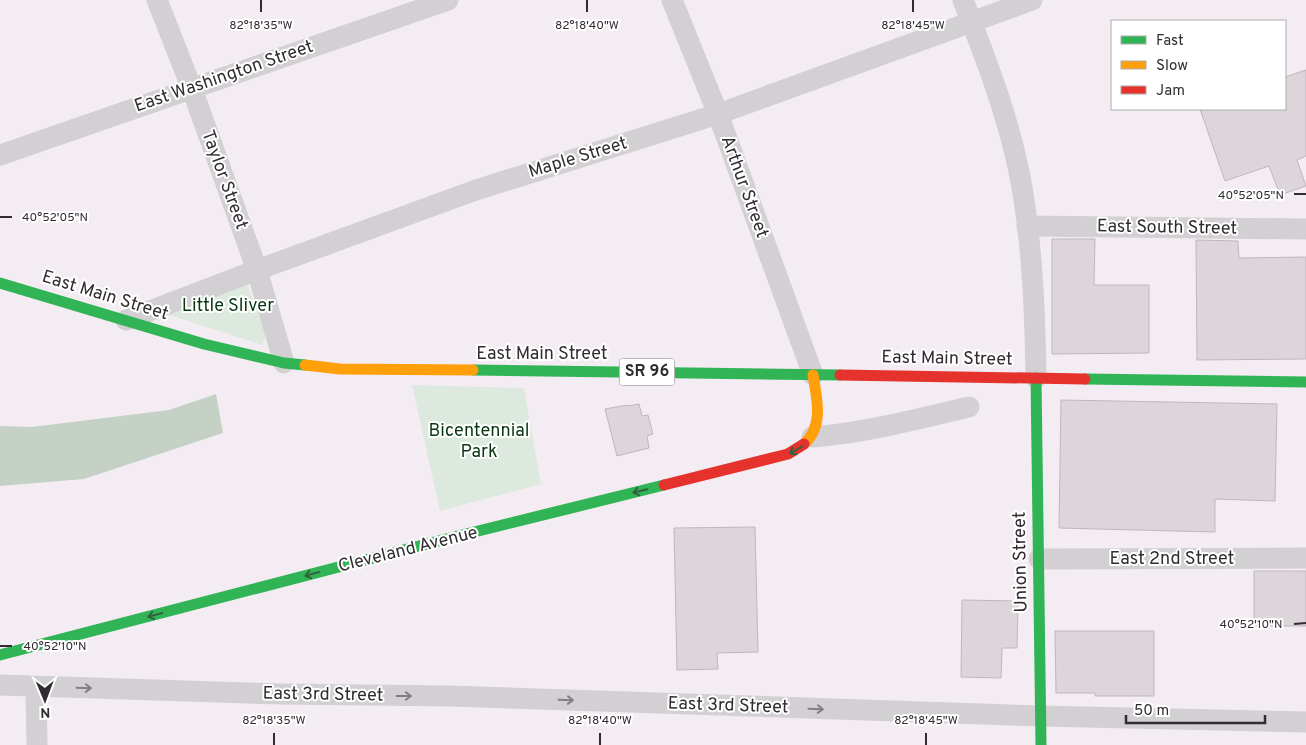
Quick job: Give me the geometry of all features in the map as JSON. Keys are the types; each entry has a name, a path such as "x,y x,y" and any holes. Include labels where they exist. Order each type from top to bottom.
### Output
{"main road":[{"name":"East Main Street","path":"0,283 204,344 284,363 313,367 362,370 1306,382"},
{"path":"812,437 819,422 813,375"},
{"name":"Union Street","path":"1036,378 1041,745"},
{"name":"Cleveland Avenue","path":"0,655 450,538 788,454 804,446 812,437"}],"street":[{"name":"Taylor Street","path":"157,0 192,88 256,270 284,363"},
{"name":"East Washington Street","path":"0,155 448,0"},
{"name":"Arthur Street","path":"672,0 718,114 813,375"},
{"path":"963,0 996,89 1016,160 1024,199 1032,266 1036,378"},
{"name":"Maple Street","path":"126,320 256,270 476,190 718,114 1032,0"},
{"name":"East South Street","path":"1027,226 1306,229"},
{"path":"812,437 841,435 969,407"},
{"name":"East 2nd Street","path":"1039,559 1306,558"},
{"name":"East 3rd Street","path":"0,685 281,694 461,696 1041,716 1306,722"},
{"path":"36,687 37,745"}],"green space":[{"name":"Little Sliver","path":"243,273 266,335 262,345 148,308"},
{"name":"Bicentennial Park","path":"412,385 524,388 541,484 440,511"}],"shaded area":[{"path":"216,394 223,433 84,479 0,486 0,426 32,427 169,410"}],"building":[{"path":"1306,70 1306,156 1297,160 1306,186 1280,195 1269,166 1225,181 1200,110 1286,110 1286,77"},
{"path":"1052,239 1095,239 1094,285 1149,285 1149,353 1052,354"},
{"path":"1196,240 1238,241 1239,258 1306,257 1306,359 1197,360"},
{"path":"1061,400 1277,404 1275,501 1215,499 1215,532 1059,528"},
{"path":"639,404 642,416 648,415 653,434 647,436 649,448 617,456 605,409"},
{"path":"755,527 758,652 717,653 718,669 677,670 674,528"},
{"path":"1254,571 1306,571 1306,626 1254,626"},
{"path":"962,600 1018,601 1017,648 1002,648 1001,678 961,677"},
{"path":"1055,631 1154,631 1154,696 1095,696 1095,693 1056,693"}],"traffic: fast":[{"path":"0,283 204,344 284,363 305,365"},
{"path":"473,370 840,375"},
{"path":"1036,378 1041,745"},
{"path":"1085,379 1306,382"},
{"path":"0,655 450,538 664,485"}],"traffic: slow":[{"path":"305,365 340,369 473,370"},
{"path":"804,444 810,437 817,421 818,412 813,375"}],"traffic: jam":[{"path":"840,375 1085,379"},
{"path":"664,485 788,454 804,444"}]}
